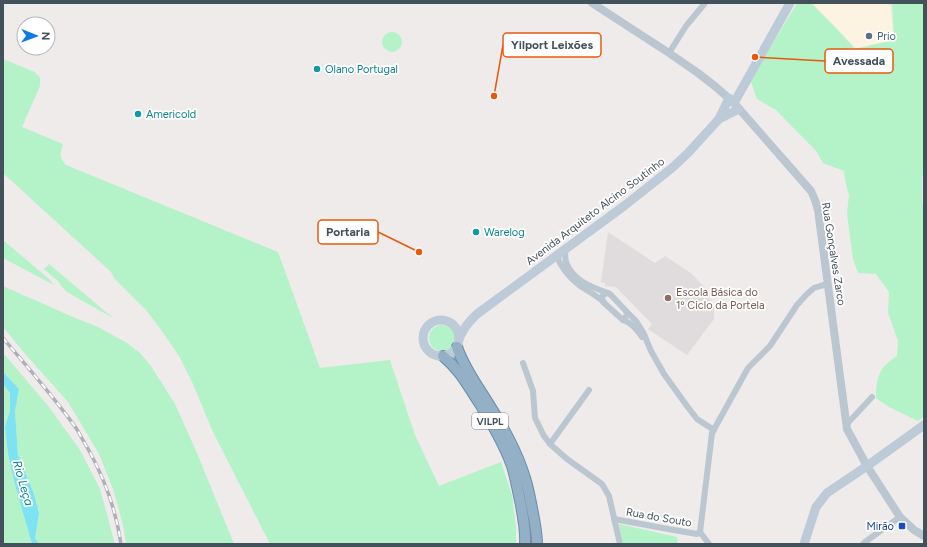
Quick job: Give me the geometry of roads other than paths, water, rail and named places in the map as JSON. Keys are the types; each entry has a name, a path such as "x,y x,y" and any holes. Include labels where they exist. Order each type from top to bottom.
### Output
{"highway":[{"name":"VILPL","path":"458,343 465,366 503,428 512,445 525,477 535,522 537,544"},
{"name":"VILPL","path":"443,356 458,371 505,449 516,481 524,522 525,544"}],"main road":[{"name":"Avenida Arquiteto Alcino Soutinho","path":"458,343 463,329 477,314 651,186 688,153 734,104 790,3"},
{"name":"Avenida Arquiteto Alcino Soutinho","path":"719,119 734,104"},
{"name":"Avenida Arquiteto Alcino Soutinho","path":"448,322 465,320 477,314"},
{"path":"440,321 448,322 454,326 458,332 458,343 451,354 443,356 434,355 428,350 424,342 424,333 432,323 440,321"},
{"path":"804,544 816,507 827,493 924,425"}],"street":[{"name":"Rua Gonçalves Zarco","path":"592,3 669,53 716,86 734,104 811,191 818,210 847,429 866,466 900,517 914,530 924,536"},
{"path":"669,53 686,26 705,3"},
{"path":"565,249 566,262 577,278 583,283 611,295 636,321 664,374 697,419 714,430"},
{"path":"556,255 562,266 578,284 598,297 607,305"},
{"path":"543,265 552,264 562,266"},
{"path":"709,544 700,532 712,433 748,368 770,346 797,305 814,288 828,284"},
{"path":"608,293 604,294 602,298 603,302 623,320 629,322 648,344"},
{"path":"623,320 626,318 626,311"},
{"path":"523,363 533,391 535,418 544,436 550,444 567,459 602,484 609,496 620,544"},
{"path":"550,444 589,390"},
{"path":"846,425 872,397"},
{"path":"863,544 900,517"},
{"name":"Rua do Souto","path":"614,519 697,534 700,532"}],"water":[{"name":"Rio Leça","path":"3,372 19,389 15,411 18,455 34,494 39,513 35,538 39,544 32,544 15,485 8,454 5,427 10,410 10,393 3,384"}],"railway":[{"path":"3,338 68,416 79,433 99,470 113,506 121,544"}],"place":[{"name":"Prio","path":"869,36"},
{"name":"Avessada","path":"755,57"},
{"name":"Olano Portugal","path":"317,69"},
{"name":"Yilport Leixões","path":"494,96"},
{"name":"Americold","path":"138,114"},
{"name":"Warelog","path":"476,232"},
{"name":"Portaria","path":"419,252"},
{"name":"Escola Básica do 1º Ciclo da Portela","path":"668,298"},
{"name":"Mirão","path":"902,526"}]}
